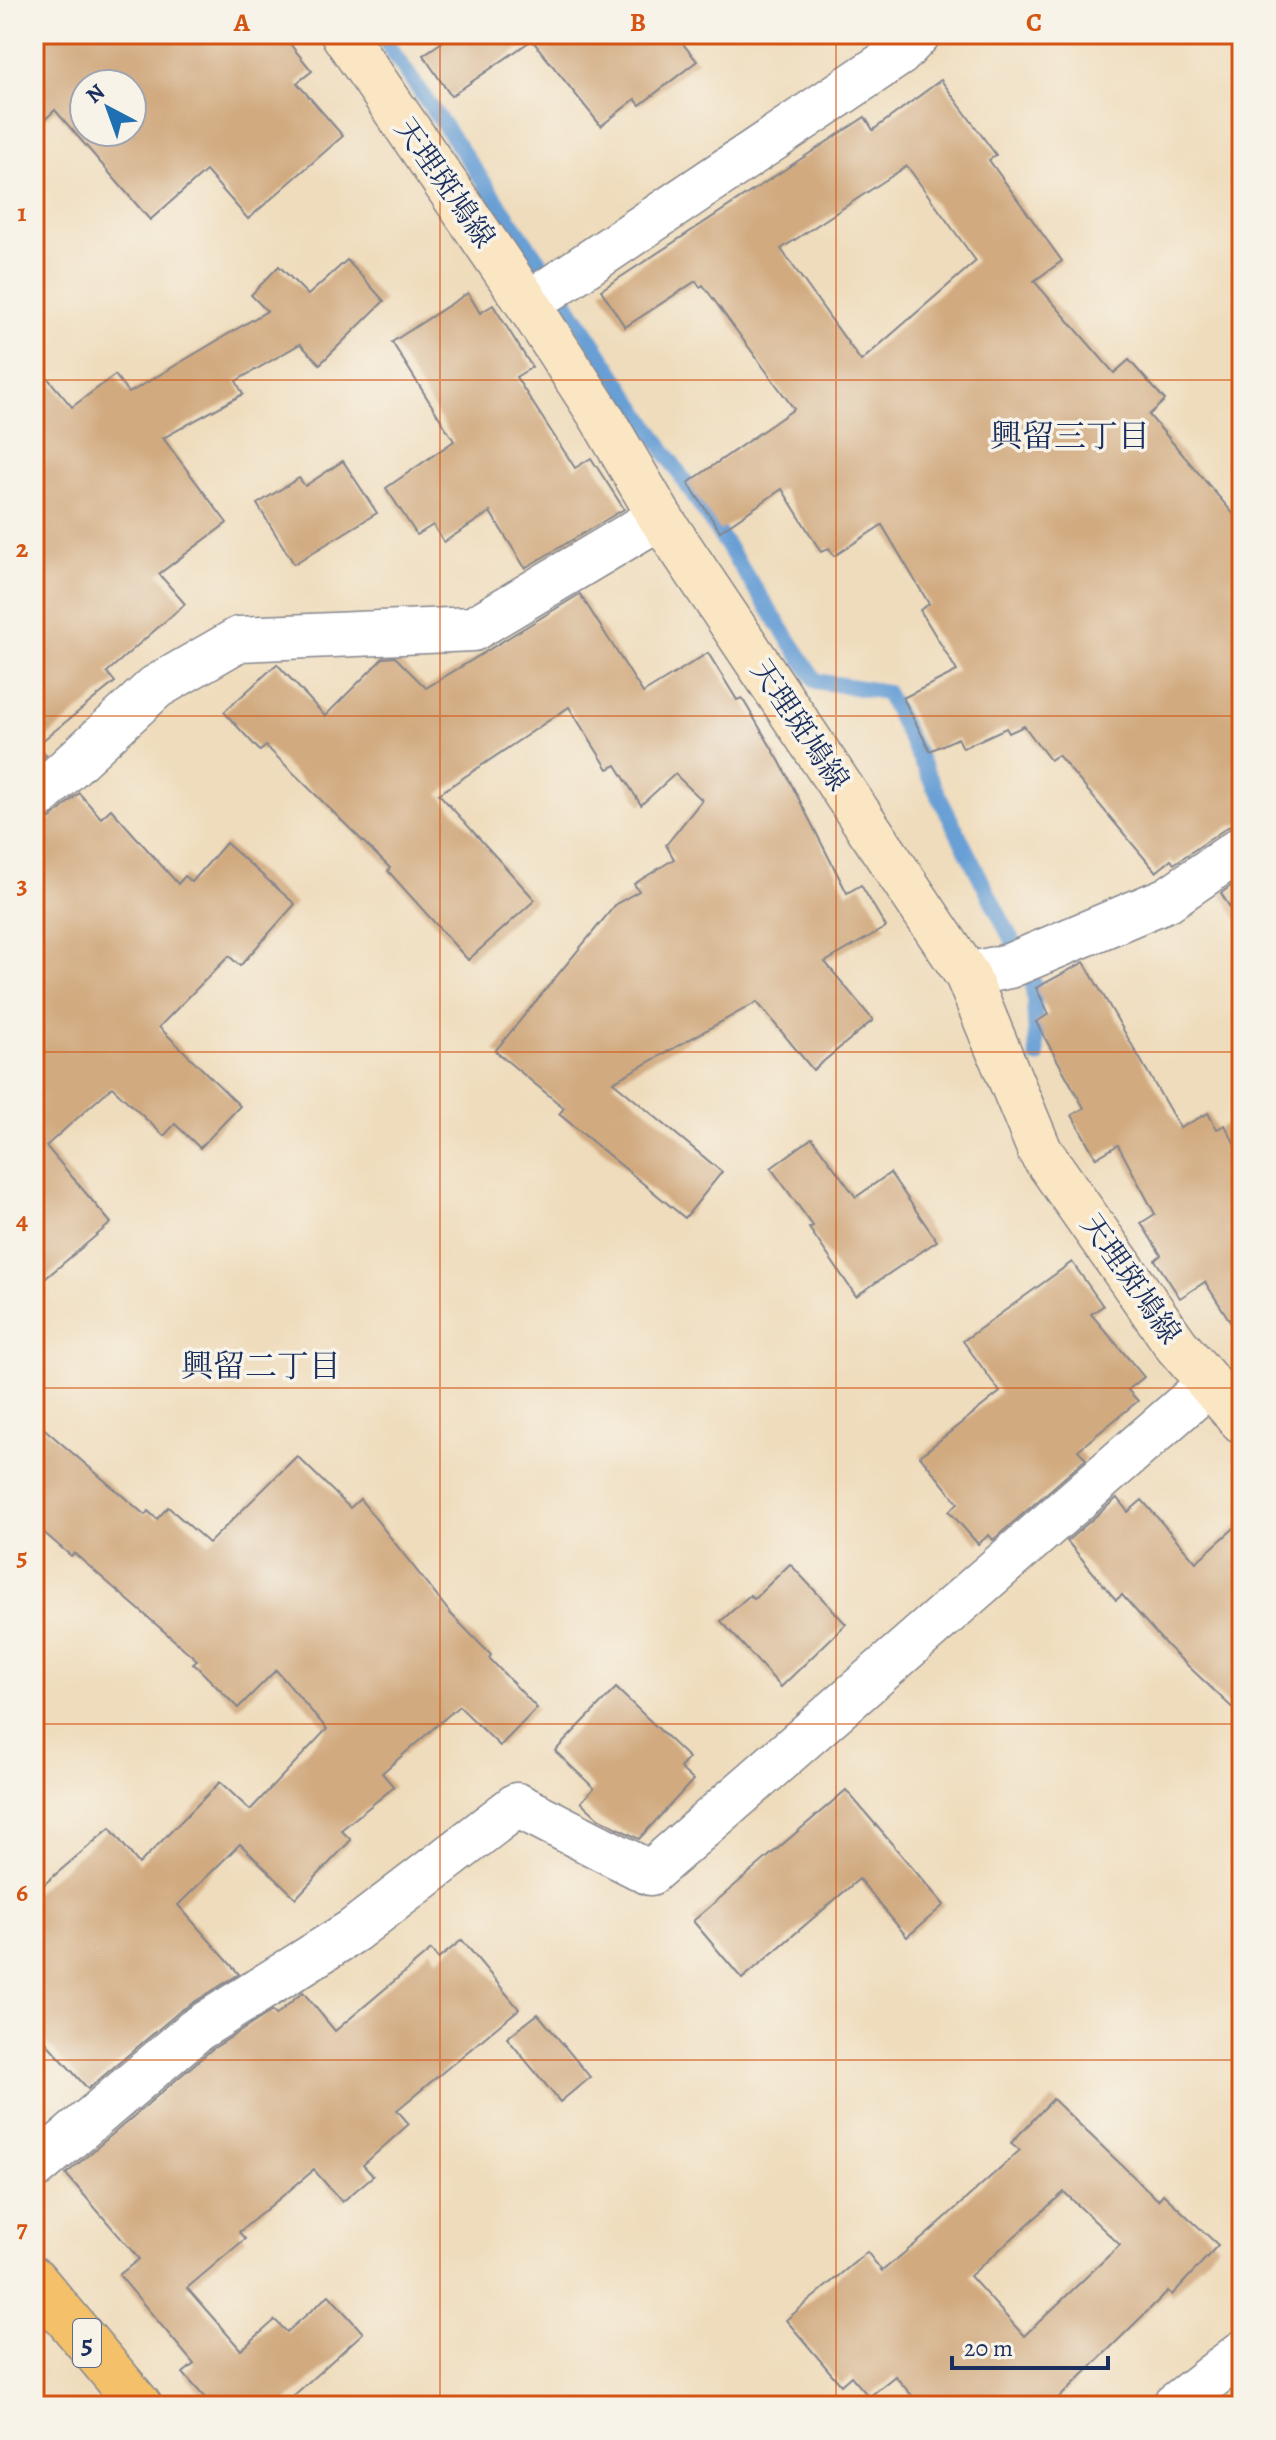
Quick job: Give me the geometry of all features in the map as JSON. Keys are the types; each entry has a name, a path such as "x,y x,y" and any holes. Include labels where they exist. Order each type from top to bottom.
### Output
{"main road":[{"name":"天理斑鳩線","path":"343,34 545,293 600,415 660,517 988,970 1040,1151 1177,1346 1242,1421"},
{"name":"5","path":"34,2279 140,2406"}],"street":[{"path":"545,293 899,54 918,34"},
{"path":"34,800 156,687 239,639 473,629 660,517"},
{"path":"988,970 1168,899 1242,848"},
{"path":"34,2168 196,2030 353,1931 517,1805 650,1873 1209,1384"},
{"path":"1174,2406 1242,2353"}],"building":[{"path":"34,34 282,34 312,71 297,83 343,136 248,219 206,171 150,220 88,148 148,148 148,68 68,68 68,125 55,110 34,130"},
{"path":"454,34 675,34 697,61 640,105 635,99 601,126 532,40 451,96 423,55"},
{"path":"941,80 996,155 989,160 1062,261 1034,281 1114,373 1129,360 1165,400 1149,415 1242,524 1242,823 1228,827 1174,864 1171,860 1156,872 1058,755 1050,760 1024,726 1009,733 1006,728 963,748 958,738 930,751 903,698 957,671 920,610 929,604 882,525 834,556 829,548 821,552 782,489 720,531 688,483 794,409 703,285 700,287 696,281 625,327 601,290 865,117 873,130","holes":["907,166 976,261 861,361 781,249"]},
{"path":"347,260 384,301 320,364 300,344 236,381 243,394 163,438 227,523 159,574 185,604 107,672 115,682 37,745 46,755 34,766 34,362 72,407 115,375 129,393 267,311 251,295 279,266 308,295"},
{"path":"468,293 480,313 493,305 532,367 516,377 575,468 591,458 624,509 525,568 490,512 444,542 433,525 417,535 386,488 454,441 392,342"},
{"path":"343,461 377,513 294,564 257,504 299,478 305,486"},
{"path":"580,594 643,693 708,653 737,700 742,698 780,762 847,893 861,885 886,927 825,962 873,1020 813,1070 757,1002 613,1082 722,1172 685,1218 559,1114 564,1108 495,1051 616,904 639,891 634,884 674,859 666,845 702,800 675,774 641,805 616,765 608,769 569,707 439,794 535,900 468,960 388,871 390,868 266,746 260,751 224,712 277,664 325,716 383,658 395,657 426,688"},
{"path":"79,793 101,818 111,809 178,884 185,876 192,882 226,843 295,904 240,966 229,956 159,1027 240,1106 200,1148 175,1124 164,1136 112,1087 46,1146 111,1223 34,1288 34,824 50,819"},
{"path":"1242,878 1242,927 1221,893"},
{"path":"1084,962 1180,1128 1208,1113 1217,1129 1225,1125 1242,1158 1242,1340 1205,1282 1180,1298 1155,1260 1161,1255 1141,1223 1155,1214 1118,1145 1096,1158 1072,1115 1084,1108 1036,1022 1049,1014 1036,988"},
{"path":"812,1138 856,1197 890,1173 937,1241 856,1296 809,1228 813,1226 771,1168"},
{"path":"1072,1262 1103,1306 1091,1314 1144,1377 1128,1390 1138,1401 1078,1450 1086,1459 993,1540 989,1535 978,1544 949,1511 958,1503 920,1456 1000,1392 963,1341"},
{"path":"34,1420 145,1515 148,1511 157,1519 168,1507 209,1543 297,1456 350,1508 360,1499 451,1614 537,1708 500,1746 459,1706 382,1773 394,1787 341,1830 351,1840 296,1898 240,1844 178,1905 239,1974 180,2011 88,2089 34,2029 34,1893 110,1828 139,1864 220,1782 250,1810 327,1729 276,1670 238,1708 193,1663 197,1660 74,1553 71,1556 34,1524"},
{"path":"1117,1498 1128,1512 1142,1500 1196,1562 1242,1521 1242,1717 1168,1647 1122,1595 1116,1600 1067,1541"},
{"path":"790,1564 846,1624 781,1687 721,1621 750,1595 754,1599"},
{"path":"616,1688 689,1758 680,1768 693,1780 639,1839 598,1818 581,1802 594,1788 555,1751"},
{"path":"846,1790 944,1905 907,1937 859,1879 742,1979 693,1921"},
{"path":"462,1940 519,2009 397,2110 409,2124 363,2165 373,2176 342,2202 314,2170 239,2232 245,2239 187,2288 241,2350 275,2320 287,2332 329,2295 363,2333 282,2406 212,2406 183,2373 194,2364 119,2275 139,2259 66,2174 211,2050 272,2011 276,2015 303,1992 335,2031 431,1950 438,1959"},
{"path":"538,2014 590,2077 560,2102 507,2038"},
{"path":"1053,2099 1158,2200 1163,2194 1218,2245 1172,2295 1168,2291 1051,2406 921,2406 895,2376 869,2397 851,2376 841,2385 786,2320 867,2252 882,2271 1020,2150 1011,2143","holes":["1064,2192 1120,2245 1024,2336 970,2276"]}],"waterway":[{"path":"380,34 548,274 816,681 886,692 1033,982 1037,1056"}],"district":[{"name":"興留三丁目","path":"1070,436"},
{"name":"興留二丁目","path":"261,1366"}]}
